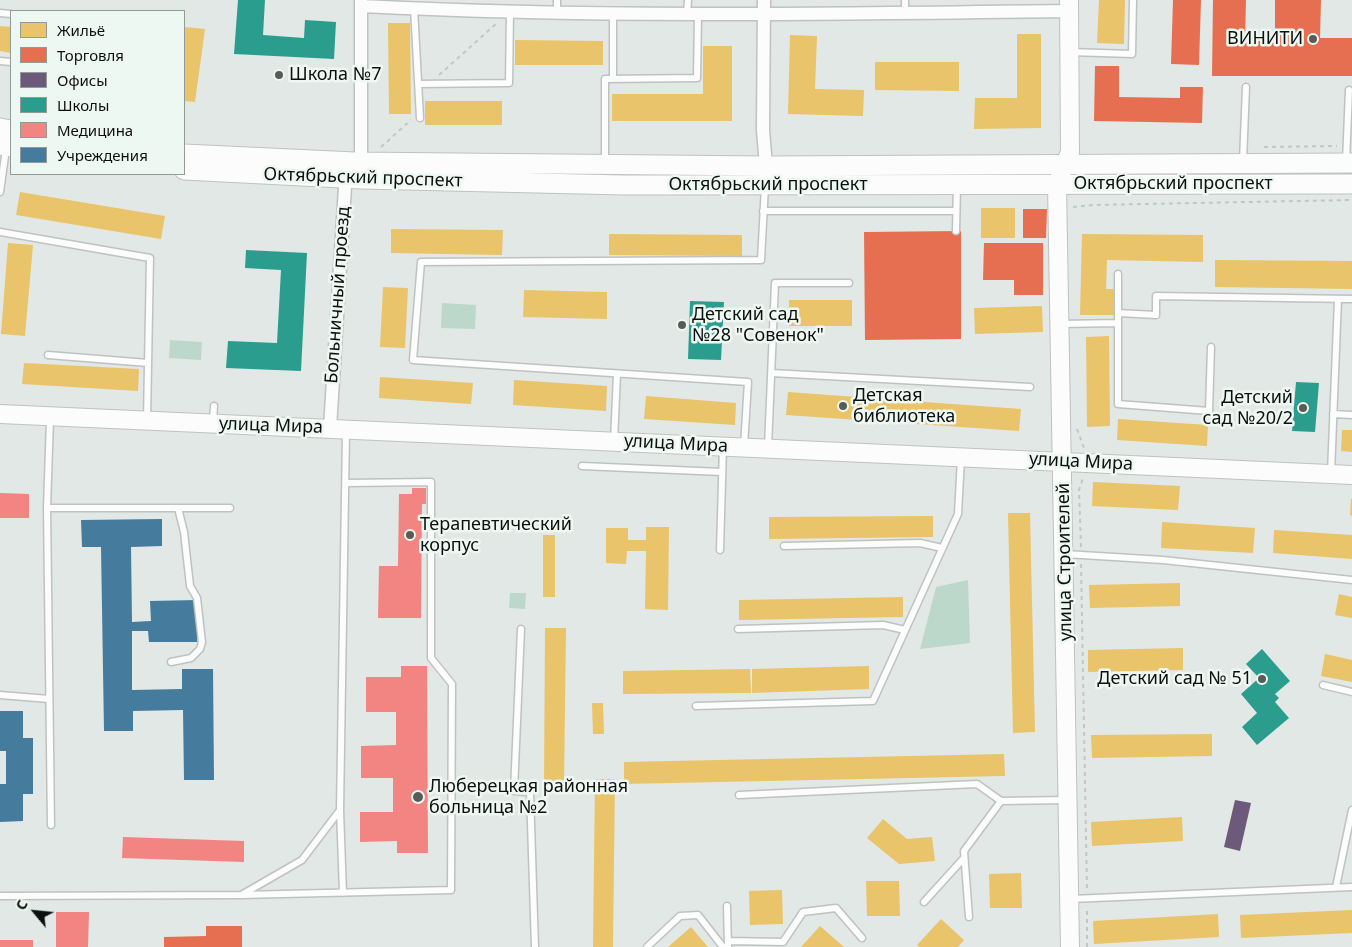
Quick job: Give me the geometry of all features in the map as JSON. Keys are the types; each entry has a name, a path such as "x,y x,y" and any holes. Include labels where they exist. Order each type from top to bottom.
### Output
{"main road":[{"path":"0,128 7,142"},
{"name":"Октябрьский проспект","path":"185,154 353,170 614,185 765,175 1065,165 1349,163"},
{"name":"Октябрьский проспект","path":"185,170 353,170 606,165 958,184 1352,184"}],"street":[{"path":"764,0 765,175"},
{"path":"361,3 414,8 510,11 557,6 613,12 765,14 905,6 1069,6"},
{"name":"Больничный проезд","path":"338,429 361,3"},
{"name":"улица Строителей","path":"1069,6 1070,152 1057,184 1063,461 1073,554 1068,800 1070,947"},
{"name":"улица Мира","path":"0,414 1352,475"}],"lane":[{"path":"606,165 605,78 697,78 693,13 688,0"},
{"path":"1069,52 1132,54 1133,0"},
{"path":"414,8 420,116"},
{"path":"418,84 509,83 510,11"},
{"path":"613,12 613,79"},
{"path":"1242,163 1246,88"},
{"path":"1349,90 1349,163"},
{"path":"0,192 7,142"},
{"path":"744,447 748,382 413,360 421,262 761,260 765,175"},
{"path":"956,231 958,184"},
{"path":"763,210 956,211"},
{"path":"0,232 150,258 147,421"},
{"path":"1118,274 1118,404 1209,411 1211,348"},
{"path":"768,448 775,283 848,283"},
{"path":"1118,313 1156,315 1156,296 1352,299"},
{"path":"1331,474 1338,299"},
{"path":"1059,324 1118,323"},
{"path":"48,355 148,363"},
{"path":"771,372 1030,387"},
{"path":"614,441 617,374"},
{"path":"213,424 214,406"},
{"path":"1334,414 1352,415"},
{"path":"50,417 47,508 51,825"},
{"path":"338,429 346,483 340,810 343,893"},
{"path":"720,550 723,446"},
{"path":"696,706 873,701 958,514 961,457"},
{"path":"582,466 722,472"},
{"path":"0,896 241,895 451,890 452,684 431,658 432,482 346,483"},
{"path":"47,508 230,508"},
{"path":"171,662 186,661 191,658 200,649 202,642 197,598 190,586 184,532 178,508"},
{"path":"784,546 920,543 942,548"},
{"path":"1073,554 1163,560 1352,580"},
{"path":"738,629 883,625 905,630"},
{"path":"522,628 514,791 530,792 535,947"},
{"path":"1323,685 1352,692"},
{"path":"0,695 49,699"},
{"path":"740,795 977,784 1000,801 1068,800"},
{"path":"969,917 964,851 1000,801"},
{"path":"241,895 302,860 340,810"},
{"path":"1336,887 1352,810"},
{"path":"924,902 964,858"},
{"path":"1070,899 1352,887"},
{"path":"726,906 726,945"},
{"path":"647,947 680,916 698,915 726,945 783,942 802,912 836,908 862,938"}],"path":[{"path":"430,83 510,11"},
{"path":"380,148 420,116"},
{"path":"1093,204 1352,200"},
{"path":"1085,473 1080,490 1073,554 1088,898 1087,947"}],"green space":[{"path":"442,303 476,305 475,329 441,328"},
{"path":"170,340 202,342 201,360 169,358"},
{"path":"968,580 970,643 920,649 936,587"},
{"path":"510,593 526,593 525,609 509,608"}],"building: Жильё":[{"path":"1099,0 1125,0 1124,44 1097,43"},
{"path":"388,23 410,23 411,114 389,114"},
{"path":"0,26 10,27 10,53 0,51"},
{"path":"185,27 205,29 195,102 185,101"},
{"path":"1017,34 1041,34 1041,128 974,129 975,98 1017,98"},
{"path":"790,35 817,36 815,89 864,90 863,116 788,114"},
{"path":"515,40 603,41 603,65 515,65"},
{"path":"703,46 732,46 732,121 612,121 612,94 703,94"},
{"path":"875,62 959,62 959,91 875,90"},
{"path":"425,101 502,101 502,125 425,125"},
{"path":"20,192 165,216 161,239 16,215"},
{"path":"981,208 1015,208 1015,238 981,238"},
{"path":"391,229 503,230 502,255 391,253"},
{"path":"609,234 742,235 742,256 609,255"},
{"path":"1082,234 1203,235 1203,262 1107,260 1106,289 1115,289 1114,315 1080,315"},
{"path":"8,243 33,245 25,336 1,334"},
{"path":"1215,260 1352,261 1352,289 1215,287"},
{"path":"383,287 408,288 405,348 380,347"},
{"path":"524,290 607,292 607,319 523,317"},
{"path":"789,300 852,300 852,326 789,326"},
{"path":"1042,306 1043,332 975,334 974,308"},
{"path":"1109,336 1110,426 1087,427 1086,337"},
{"path":"24,363 139,369 138,391 22,384"},
{"path":"380,377 473,383 471,404 379,398"},
{"path":"514,380 607,386 606,411 513,405"},
{"path":"788,392 1021,409 1019,431 786,415"},
{"path":"646,396 736,403 735,425 644,419"},
{"path":"1118,419 1208,425 1207,446 1117,440"},
{"path":"1342,430 1352,430 1352,452 1341,451"},
{"path":"1093,482 1180,486 1178,510 1092,506"},
{"path":"1352,499 1352,516 1350,515"},
{"path":"1008,513 1030,513 1035,732 1013,733"},
{"path":"933,516 933,537 769,539 769,517"},
{"path":"1162,522 1255,528 1253,553 1161,548"},
{"path":"646,527 669,527 668,610 645,609 646,551 627,551 626,564 606,563 606,528 628,528 628,540 646,540"},
{"path":"1274,530 1352,535 1352,559 1273,553"},
{"path":"543,535 555,535 555,597 543,597"},
{"path":"1180,583 1180,606 1090,608 1089,585"},
{"path":"1339,594 1352,597 1352,618 1335,615"},
{"path":"903,597 903,617 739,620 739,600"},
{"path":"545,628 566,628 564,784 544,784"},
{"path":"1183,648 1183,670 1088,672 1088,650"},
{"path":"1325,654 1352,660 1352,682 1321,676"},
{"path":"869,666 869,689 752,693 752,669"},
{"path":"750,669 751,693 623,694 623,671"},
{"path":"592,703 603,703 604,734 593,734"},
{"path":"1212,734 1212,756 1092,758 1091,735"},
{"path":"1004,754 1005,776 624,784 624,762"},
{"path":"595,779 615,779 613,947 593,947"},
{"path":"1182,817 1183,841 1092,846 1091,822"},
{"path":"883,819 907,839 932,837 935,861 899,864 867,838"},
{"path":"1021,873 1022,908 990,908 989,874"},
{"path":"866,881 899,881 900,916 867,916"},
{"path":"782,890 783,924 750,925 749,891"},
{"path":"1352,910 1352,933 1241,938 1240,915"},
{"path":"1218,914 1219,937 1094,944 1093,921"},
{"path":"941,919 964,940 958,947 919,947 917,945"},
{"path":"820,926 844,947 801,947"},
{"path":"691,927 708,947 668,947"}],"building: Торговля":[{"path":"1173,0 1201,0 1199,65 1171,64"},
{"name":"ВИНИТИ","path":"1213,0 1246,0 1245,41 1275,41 1275,0 1321,0 1320,38 1352,38 1352,76 1212,76"},
{"path":"1095,66 1119,66 1119,97 1180,98 1180,87 1203,87 1202,123 1094,121"},
{"path":"1023,209 1047,209 1046,238 1023,238"},
{"path":"961,231 961,339 865,340 864,232"},
{"path":"984,243 1043,243 1043,295 1014,295 1014,280 983,280"},
{"path":"206,926 242,926 242,947 164,947 164,937 206,936"}],"building: Офисы":[{"path":"1235,800 1251,803 1240,851 1224,847"}],"building: Школы":[{"path":"238,0 265,0 263,35 304,38 305,20 336,22 334,59 234,54"},
{"path":"246,250 307,253 301,371 226,368 228,341 277,343 281,270 245,268"},
{"path":"690,301 724,302 721,360 688,359"},
{"path":"1296,382 1319,383 1315,432 1292,431"},
{"path":"1262,649 1290,681 1275,694 1279,698 1275,702 1289,718 1257,745 1242,727 1257,713 1241,694 1259,678 1246,664"}],"building: Медицина":[{"name":"Терапевтический корпус","path":"412,488 426,488 426,504 422,504 421,618 378,618 379,566 398,566 399,494 412,494"},
{"path":"0,493 29,494 29,518 0,518"},
{"path":"401,666 427,666 428,853 397,853 397,841 360,842 360,812 393,812 393,778 361,778 361,746 396,745 396,712 366,712 366,677 401,677"},
{"path":"123,837 244,841 244,862 122,858"},
{"path":"56,912 89,912 88,947 56,947"},
{"path":"0,940 33,940 33,947 0,947"}],"building: Учреждения":[{"path":"162,519 162,546 131,547 132,622 151,621 150,601 197,600 197,642 149,642 148,631 132,631 132,690 182,689 182,669 213,669 214,780 184,780 183,710 133,711 133,731 104,731 101,547 82,547 81,520"},
{"path":"0,711 23,711 23,738 33,738 33,794 23,794 23,821 0,822 0,784 6,784 6,751 0,751"}],"place":[{"name":"ВИНИТИ","path":"1313,39"},
{"name":"Школа №7","path":"279,75"},
{"name":"Детский сад №28 \"Совенок\"","path":"682,325"},
{"name":"Детская библиотека","path":"843,406"},
{"name":"Детский сад №20/2","path":"1303,408"},
{"name":"Терапевтический корпус","path":"410,535"},
{"name":"Детский сад № 51","path":"1262,679"},
{"name":"Люберецкая районная больница №2","path":"418,797"}]}
